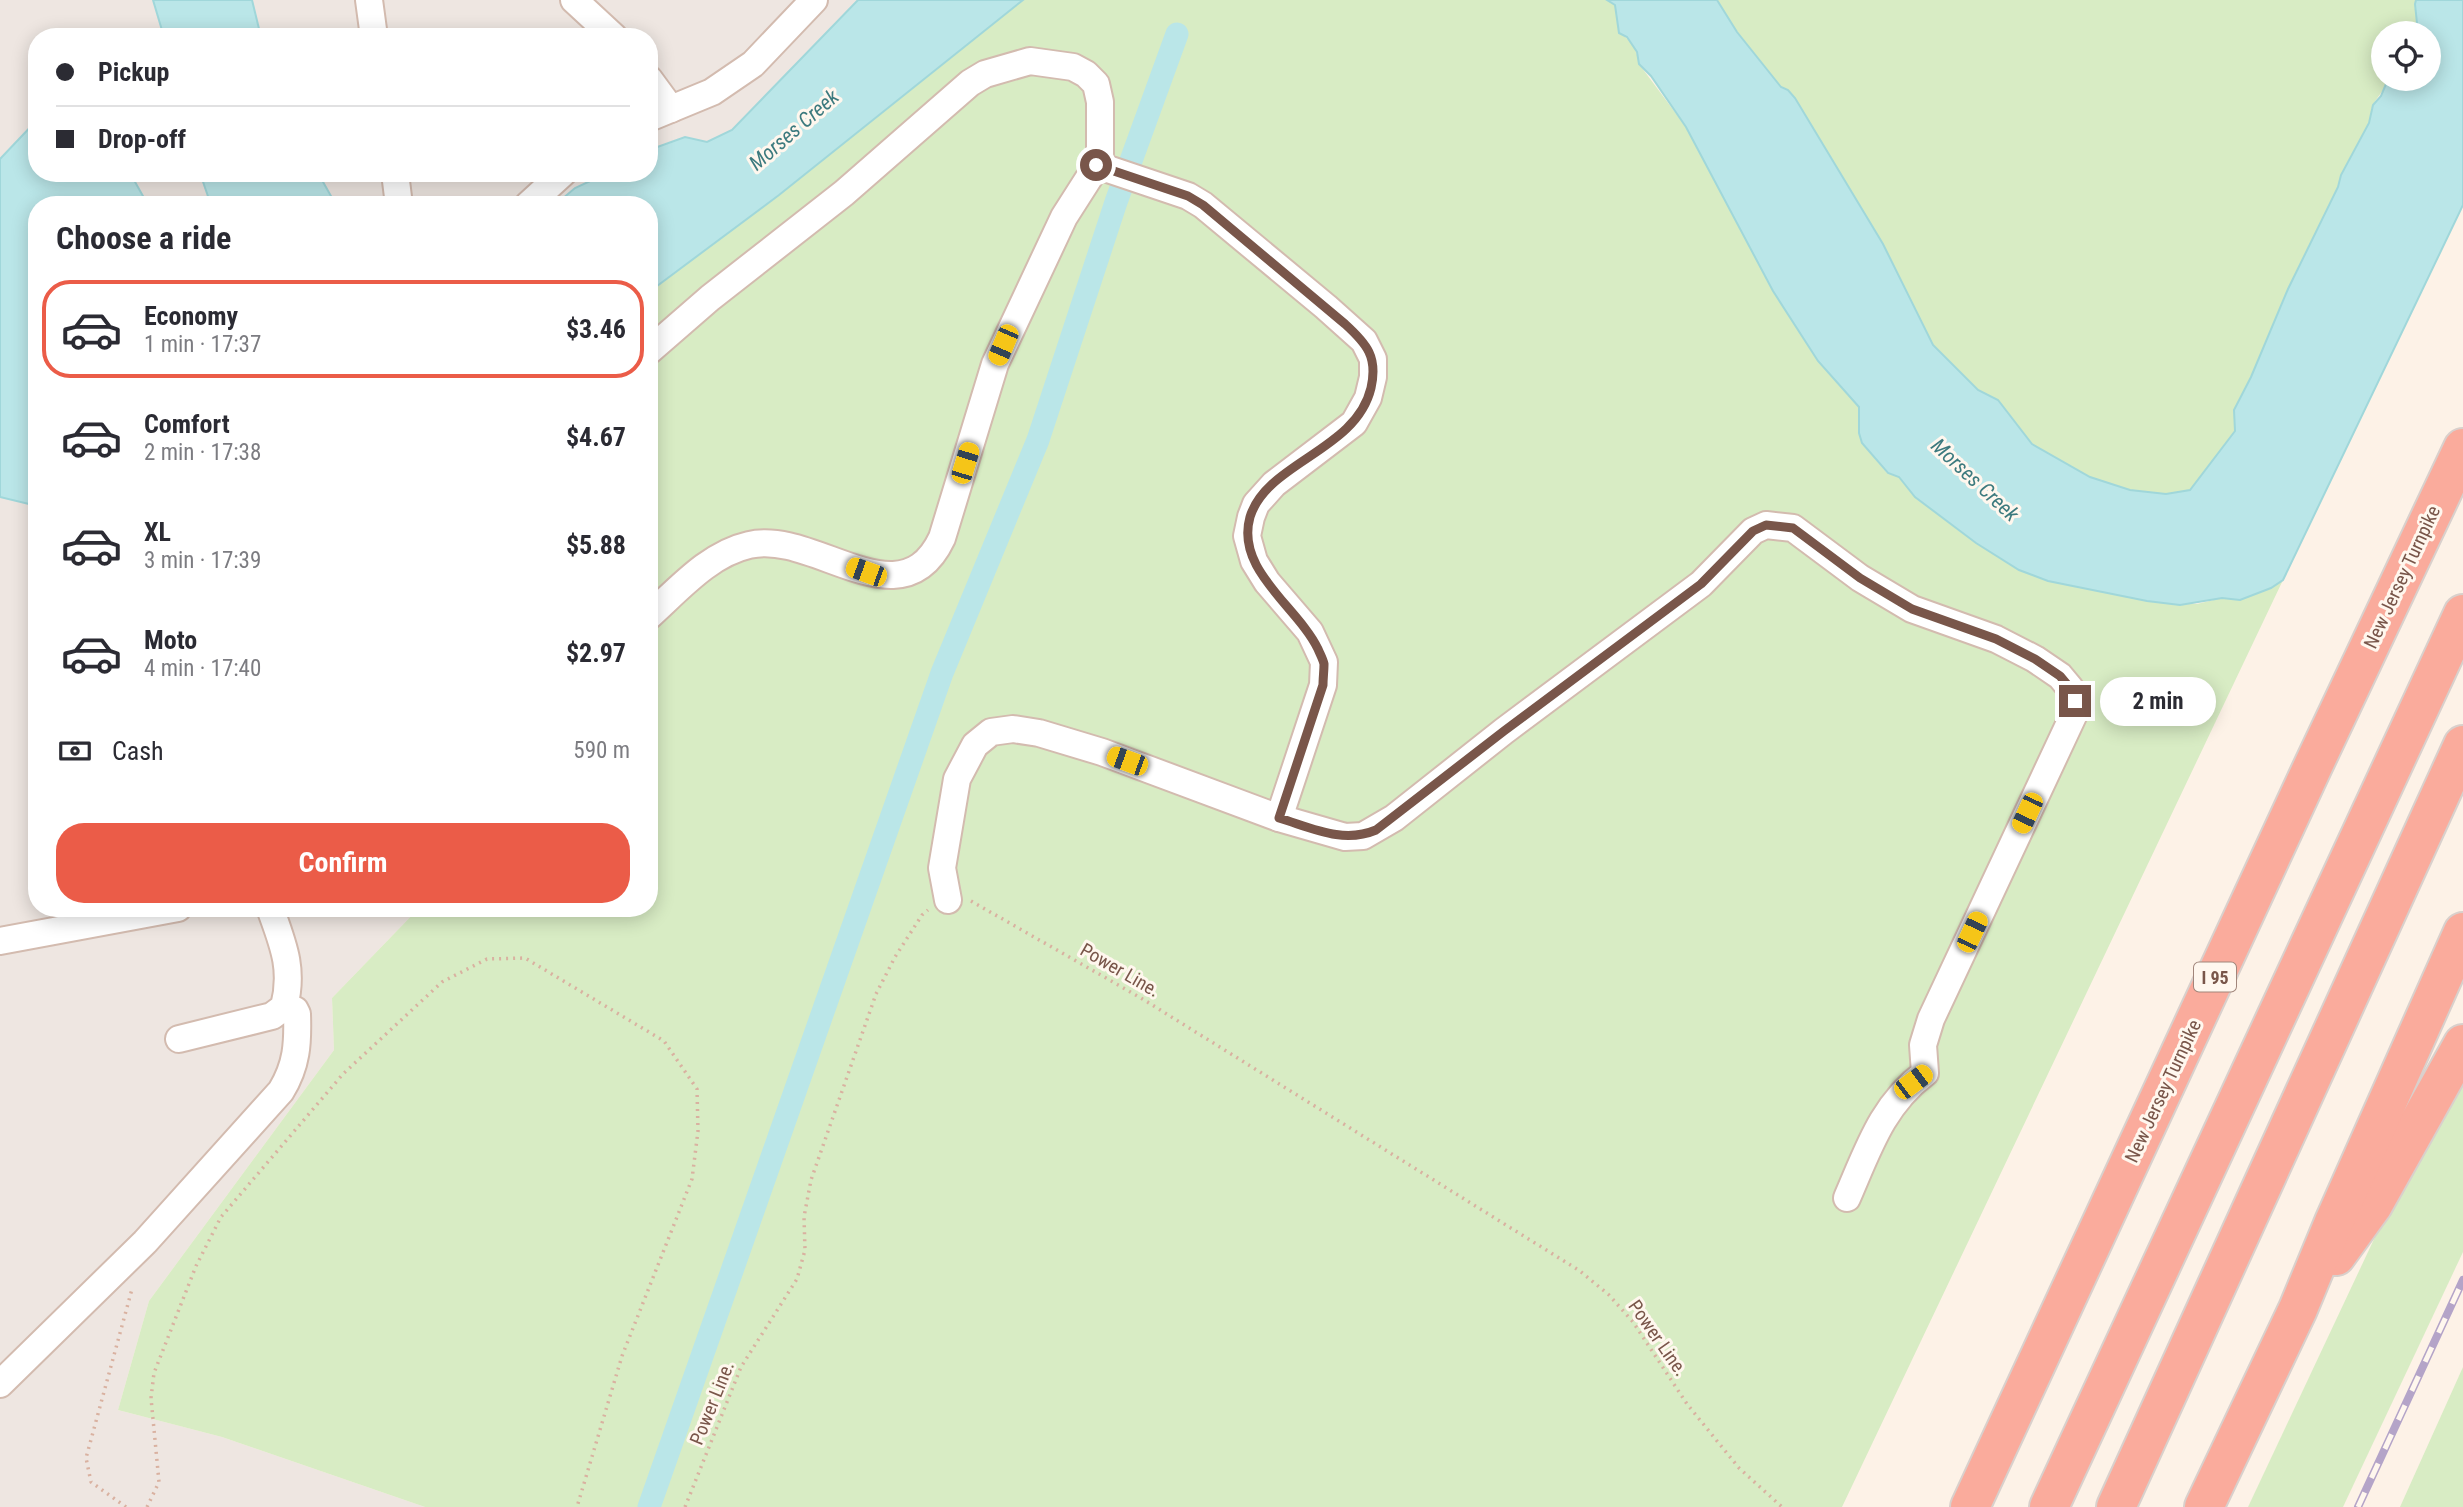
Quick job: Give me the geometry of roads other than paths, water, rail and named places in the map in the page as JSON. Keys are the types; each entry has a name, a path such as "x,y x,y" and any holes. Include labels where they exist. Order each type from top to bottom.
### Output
{"highway":[{"name":"New Jersey Turnpike","path":"1970,1507 2463,447"},
{"path":"2049,1507 2463,614"},
{"path":"2116,1507 2463,745"},
{"path":"2204,1507 2298,1309 2463,932"},
{"path":"2298,1309 2373,1205 2463,1044"}],"lane":[{"path":"369,0 373,28"},
{"path":"574,0 604,28"},
{"path":"660,114 712,92 753,64 814,0"},
{"path":"658,343 710,298 844,193 970,83 985,74 1030,61 1073,67 1096,84 1100,103 1100,154 1064,217 995,363 942,538 929,561 907,573 892,576 866,572 788,545 768,542 749,544 710,562 658,607"},
{"path":"1096,165 1188,196 1203,205 1355,332 1364,341 1373,359 1373,377 1368,398 1354,423 1274,484 1256,504 1247,536 1254,561 1267,582 1310,632 1324,662 1323,685 1279,818"},
{"path":"538,196 553,182"},
{"path":"948,900 942,868 957,779 975,745 991,732 1013,729 1039,733 1102,752 1279,818 1345,837 1363,836 1376,830 1515,722 1701,584 1753,531 1766,525 1793,528 1860,578 1912,609 1996,639 2052,670 2070,688 2075,701 2074,714 1931,1019 1923,1045 1925,1073 1901,1092 1881,1122 1847,1198"},
{"path":"0,941 129,917"},
{"path":"179,1039 272,1016 284,1007 289,988 289,971 273,917"},
{"path":"0,1384 145,1242 281,1091 289,1078 298,1049 297,1013 284,1007"}],"water":[{"path":"153,0 252,0 259,28 161,28"},
{"name":"Morses Creek","path":"858,0 1023,0 779,195 658,285 658,196 566,196 588,182 658,182 658,147 685,137 707,142 732,130"},
{"name":"Morses Creek","path":"1607,0 1717,0 1737,32 1781,87 1795,98 1883,244 1933,345 1978,390 1998,400 2032,444 2090,477 2130,490 2166,494 2190,490 2235,431 2234,410 2288,289 2338,187 2341,175 2369,123 2373,105 2383,91 2441,91 2441,21 2417,21 2416,0 2463,0 2463,205 2283,580 2271,588 2240,600 2222,598 2180,605 2048,581 2019,570 1976,543 1915,497 1899,477 1888,473 1862,443 1859,433 1859,407 1818,361 1773,291 1686,127 1651,76 1639,64 1637,52 1627,37 1619,33 1615,5"},
{"path":"28,129 28,182 135,182 143,196 28,196 28,504 0,497 0,159"},
{"path":"203,182 323,182 331,196 208,196"}],"waterway":[{"path":"649,1507 942,673 1038,440 1116,202 1177,34"}],"railway":[{"path":"2358,1507 2463,1280"}]}
